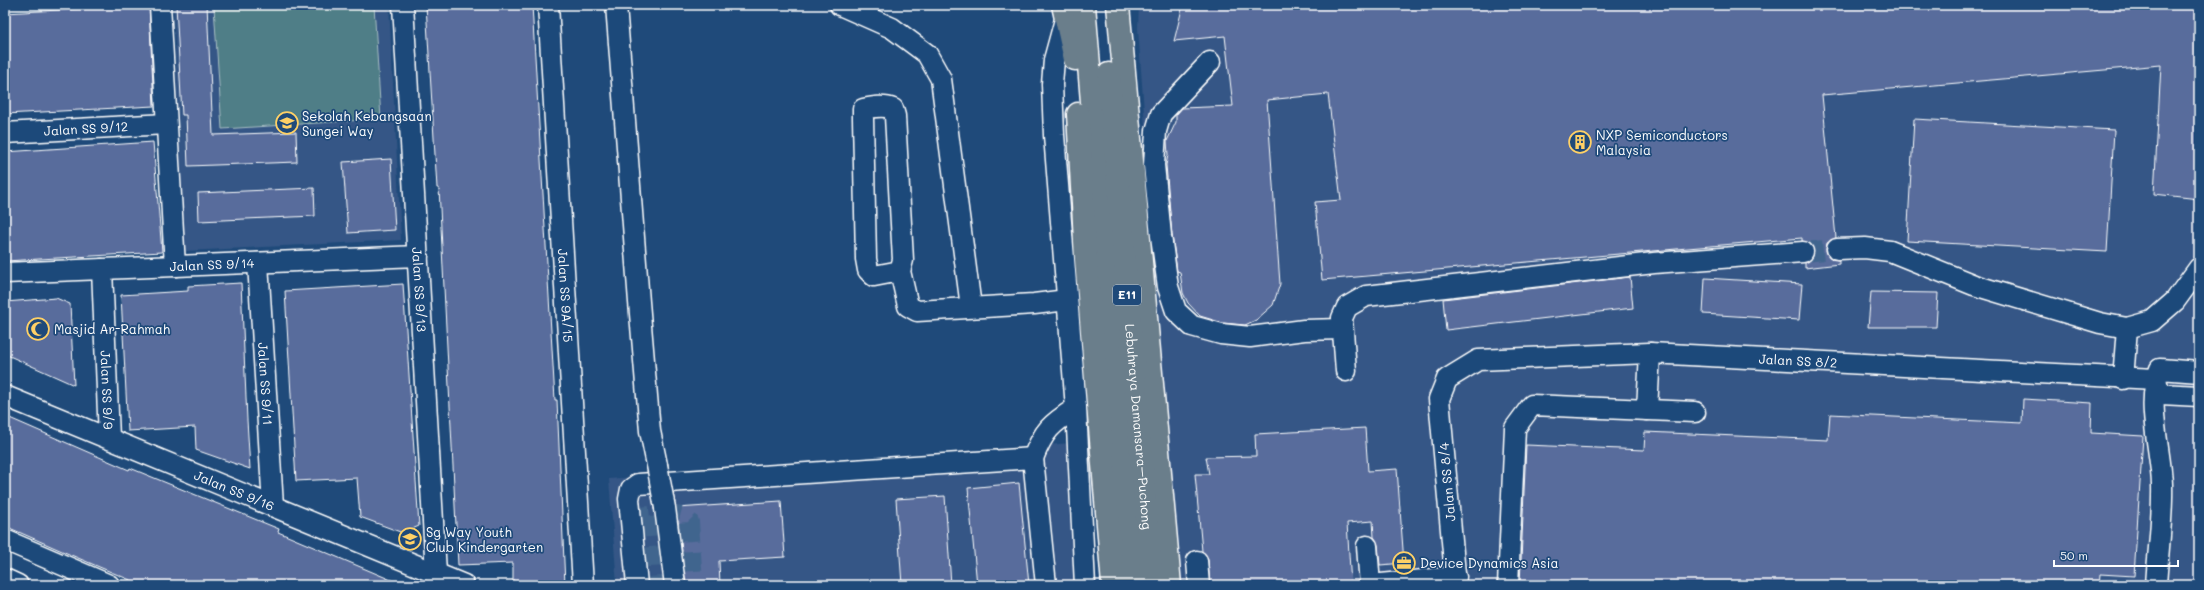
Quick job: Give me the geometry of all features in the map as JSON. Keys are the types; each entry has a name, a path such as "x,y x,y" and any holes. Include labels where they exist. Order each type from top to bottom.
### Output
{"highway":[{"name":"Lebuhraya Damansara–Puchong","path":"1114,6 1152,585"},
{"path":"1114,6 1170,585"},
{"name":"Lebuhraya Damansara–Puchong","path":"1071,8 1132,585"},
{"path":"1071,8 1086,259 1112,585"}],"street":[{"path":"160,5 175,266"},
{"name":"Jalan SS 9/13","path":"403,5 436,573"},
{"name":"Jalan SS 9A/15","path":"548,5 583,585"},
{"path":"616,5 650,431 665,508 675,585"},
{"path":"840,5 892,28 927,54 941,79 971,307"},
{"path":"1071,8 1054,60 1052,84 1054,135 1076,408 1085,585"},
{"path":"1210,62 1161,114 1156,131 1154,165 1161,236 1168,287 1176,311 1192,326 1221,334 1250,337 1304,330 1342,328"},
{"path":"900,271 874,276 868,270 866,259 863,109 871,107 889,107 893,109 895,116 903,260 900,271 908,306 917,311 1034,304 1067,300"},
{"name":"Jalan SS 9/12","path":"5,133 166,124"},
{"path":"1837,249 1864,248 1890,251 1974,285 2100,323 2127,328 2152,322 2175,301 2199,268"},
{"path":"1346,371 1342,318 1347,307 1366,296 1654,263 1804,252"},
{"name":"Jalan SS 9/14","path":"5,273 418,256"},
{"name":"Jalan SS 9/11","path":"258,263 273,506"},
{"name":"Jalan SS 9/9","path":"102,269 109,438"},
{"path":"2123,378 2127,328"},
{"path":"1647,410 1650,353"},
{"name":"Jalan SS 8/2","path":"1447,379 1478,360 1650,353 2155,379"},
{"path":"2156,585 2162,484 2155,425 2155,379 2160,370 2199,372"},
{"name":"Jalan SS 8/4","path":"1447,379 1440,399 1456,581"},
{"path":"2155,379 2161,394 2199,396"},
{"name":"Jalan SS 9/16","path":"5,396 464,585"},
{"path":"1508,585 1515,428 1532,404 1695,412"},
{"path":"1046,585 1033,458 1041,437 1054,422 1076,408"},
{"path":"637,585 628,499 631,489 638,484 1033,458"},
{"path":"5,540 109,585"},
{"path":"1366,546 1370,584 1456,581"},
{"path":"1197,561 1200,585"}],"shaded area":[{"name":"Sekolah Kebangsaan Sungei Way","path":"173,5 389,5 401,240 185,251"},
{"path":"1139,5 2199,5 2199,585 1178,585 1138,28"},
{"path":"1085,442 1097,585 617,585 609,479"}],"green space":[{"path":"251,5 374,5 381,119 222,129 214,7"}],"building":[{"path":"149,5 154,106 5,114 5,13"},
{"path":"176,5 207,5 213,135 296,132 297,162 188,166 186,115 182,115"},
{"path":"426,5 532,5 555,400 557,400 565,585 513,585 513,563 458,565 439,188 437,188"},
{"name":"NXP Semiconductors Malaysia","path":"1183,5 2199,5 2199,199 2154,194 2161,65 1822,95 1836,238 1827,243 1826,250 1832,259 1839,260 1839,264 1805,268 1805,263 1813,257 1814,251 1812,245 1802,241 1802,238 1322,280 1315,202 1341,200 1328,94 1267,100 1280,284 1273,305 1256,320 1245,325 1223,323 1200,316 1188,303 1183,293 1180,272 1177,271 1172,235 1166,165 1168,155 1167,141 1176,122 1176,115 1182,108 1233,106 1225,36 1174,41"},
{"path":"1914,119 2114,130 2107,252 1907,241"},
{"path":"153,142 162,252 5,261 5,152"},
{"path":"391,159 395,230 348,233 343,162"},
{"path":"314,188 315,216 199,221 198,193"},
{"path":"1630,277 1633,308 1446,330 1443,299"},
{"path":"1705,278 1802,284 1799,320 1703,314"},
{"path":"241,283 250,469 196,450 195,427 128,431 121,295 188,291 188,286"},
{"path":"403,284 419,526 403,533 360,517 357,478 296,481 285,291"},
{"path":"1871,292 1938,293 1936,327 1868,327"},
{"name":"Masjid Ar-Rahmah","path":"56,298 70,304 74,385 5,354 5,302"},
{"path":"2023,399 2092,403 2091,433 2143,436 2134,576 2100,574 2099,585 1520,585 1526,445 1644,450 1645,432 1828,440 1830,414 2022,423"},
{"path":"5,416 129,470 130,468 279,529 278,532 403,585 142,585 78,558 5,526"},
{"path":"1365,428 1368,471 1397,469 1404,563 1380,565 1378,545 1374,537 1373,521 1347,523 1351,585 1210,585 1208,560 1202,551 1195,474 1209,474 1206,457 1256,456 1255,434"},
{"path":"1019,483 1029,585 977,585 968,488"},
{"path":"945,496 951,585 902,585 896,499"},
{"path":"781,501 785,557 719,561 720,585 686,585 677,508"}],"tunnel":[{"path":"1803,252 1837,249"},
{"path":"630,518 670,515 684,518 689,522 693,585"},
{"path":"648,517 653,585"}],"place":[{"name":"Sekolah Kebangsaan Sungei Way","path":"287,123"},
{"name":"NXP Semiconductors Malaysia","path":"1580,142"},
{"name":"Masjid Ar-Rahmah","path":"38,329"},
{"name":"Sg Way Youth Club Kindergarten","path":"410,539"},
{"name":"Device Dynamics Asia","path":"1404,563"}]}
